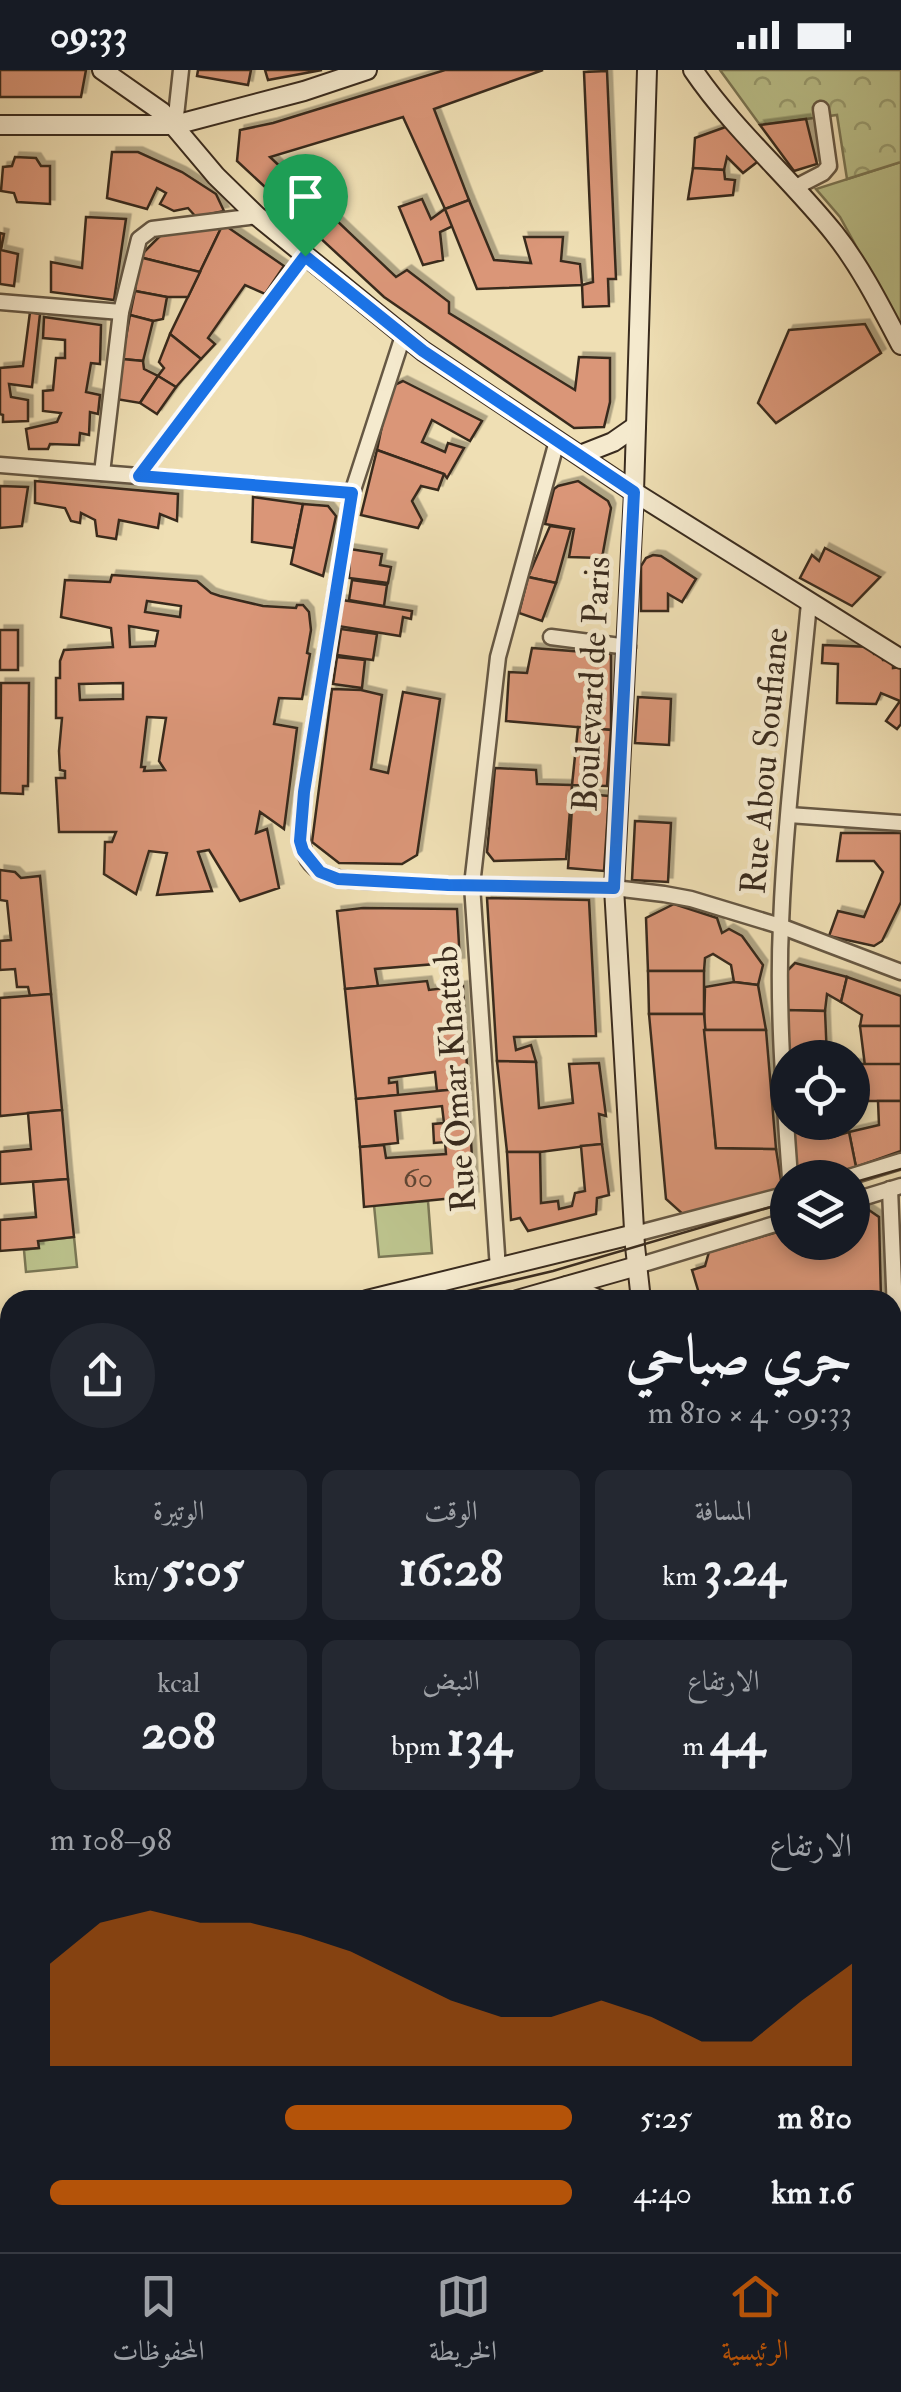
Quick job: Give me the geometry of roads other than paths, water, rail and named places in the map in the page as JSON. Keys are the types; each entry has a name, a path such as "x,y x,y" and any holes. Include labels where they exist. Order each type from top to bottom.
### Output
{"main road":[{"path":"102,70 162,112 216,176 257,216 403,336 634,492 901,659"},
{"path":"0,125 175,126 367,70"},
{"name":"Boulevard de Paris","path":"640,1290 614,888 628,646 647,70"},
{"path":"692,70 838,238 876,296 901,346"},
{"path":"580,454 613,442 636,426"},
{"path":"411,1290 635,1234"},
{"path":"553,1290 637,1266"},
{"path":"567,1286 576,1290"}],"street":[{"path":"175,126 182,70"},
{"path":"794,188 824,173 829,166 821,109"},
{"path":"102,473 121,312 139,239 152,229 257,216"},
{"path":"139,476 305,256"},
{"path":"0,302 121,312"},
{"path":"403,336 352,493 300,841 314,866 338,879 614,888 691,899 780,926 901,972"},
{"name":"Rue Omar Khattab","path":"498,1270 472,885 498,657 557,441"},
{"path":"0,464 352,493"},
{"name":"Rue Abou Soufiane","path":"789,1160 780,926 810,602"},
{"path":"551,637 628,646"},
{"path":"788,815 901,824"},
{"path":"870,1171 901,1161"},
{"path":"870,1195 896,1188 898,1290"},
{"path":"635,1234 770,1199"},
{"path":"637,1266 770,1225"}],"tram line":[{"path":"870,1178 901,1169"},
{"path":"472,1290 553,1271 770,1207"}]}
